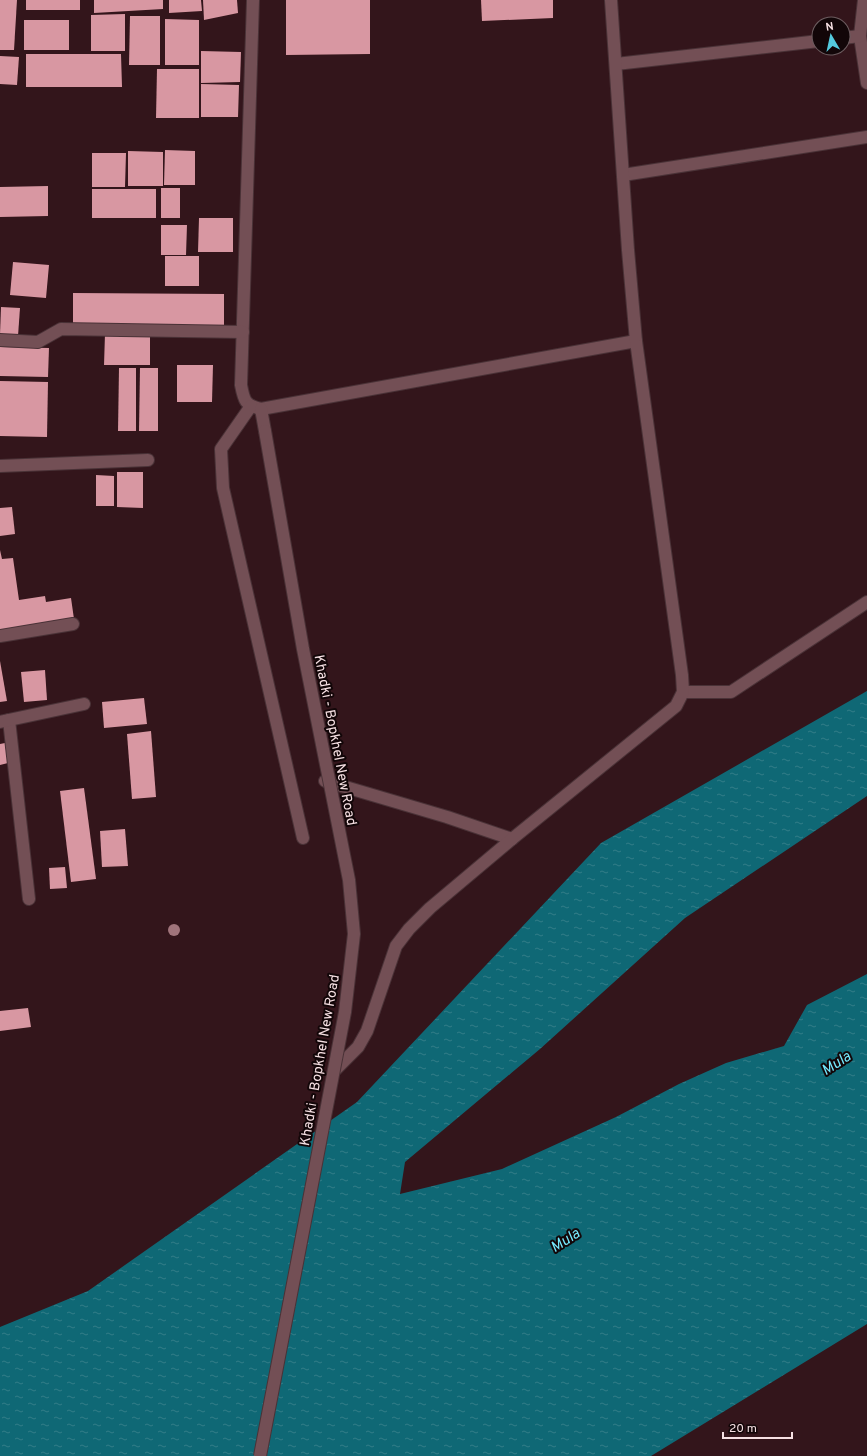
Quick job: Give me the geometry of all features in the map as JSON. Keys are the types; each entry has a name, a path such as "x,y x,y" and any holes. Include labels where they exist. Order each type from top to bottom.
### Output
{"street":[{"name":"Khadki - Bopkhel New Road","path":"253,0 241,385 244,398 256,407 265,431 303,649 349,880 354,934 346,1012 260,1456"},
{"path":"334,1071 358,1047 367,1031 396,946 409,929 430,908 512,839 676,706 682,692 682,674 636,341 628,250 611,0"},
{"path":"864,0 860,36 867,83"},
{"path":"851,37 860,36"},
{"path":"616,64 811,42"},
{"path":"623,174 867,137"},
{"path":"0,340 38,342 61,330 243,332"},
{"path":"303,838 223,488 221,449 256,407 636,341"},
{"path":"0,466 148,460"},
{"path":"682,692 731,692 867,602"},
{"path":"0,636 73,624"},
{"path":"29,899 4,721 84,704"},
{"path":"326,780 512,839"}],"water":[{"name":"Mula","path":"867,691 867,796 685,918 540,1049 405,1162 400,1194 502,1169 616,1117 679,1084 726,1063 784,1046 807,1005 867,974 867,1324 651,1456 0,1456 0,1327 88,1291 357,1102 601,843"}],"building":[{"path":"0,0 17,0 14,50 0,50"},
{"path":"26,0 80,0 80,10 26,10"},
{"path":"94,0 163,0 163,9 94,13"},
{"path":"169,0 201,0 202,11 169,13"},
{"path":"203,0 237,0 238,13 204,20"},
{"path":"286,0 370,0 370,54 286,55"},
{"path":"481,0 553,0 553,18 482,21"},
{"path":"125,14 125,51 91,51 91,15"},
{"path":"130,16 160,16 160,65 129,65"},
{"path":"165,19 199,20 199,65 165,65"},
{"path":"24,20 69,20 69,50 24,50"},
{"path":"201,51 241,52 240,82 201,83"},
{"path":"26,54 121,54 122,87 26,87"},
{"path":"0,56 19,57 17,85 0,84"},
{"path":"157,69 199,69 199,118 156,118"},
{"path":"201,84 239,85 238,117 201,117"},
{"path":"165,150 195,151 195,185 164,185"},
{"path":"128,151 163,152 163,186 128,186"},
{"path":"92,153 126,153 125,187 92,187"},
{"path":"48,186 48,216 0,217 0,187"},
{"path":"161,188 180,188 180,218 161,218"},
{"path":"92,189 156,189 156,218 92,218"},
{"path":"199,218 233,218 233,252 198,252"},
{"path":"161,225 187,225 186,255 161,255"},
{"path":"165,256 199,256 199,286 165,286"},
{"path":"13,262 49,265 46,298 10,295"},
{"path":"73,293 224,294 224,327 73,326"},
{"path":"1,307 20,308 18,336 0,334"},
{"path":"105,333 150,333 150,365 104,365"},
{"path":"0,347 49,348 48,377 0,376"},
{"path":"177,365 213,365 212,402 177,402"},
{"path":"119,368 136,368 136,431 118,431"},
{"path":"140,368 158,368 158,431 139,431"},
{"path":"0,381 48,382 47,437 0,436"},
{"path":"117,472 143,472 143,508 117,507"},
{"path":"96,475 114,476 114,506 96,506"},
{"path":"12,507 15,534 0,536 0,508"},
{"path":"0,550 2,559 13,558 19,600 45,596 46,602 71,598 74,619 0,630"},
{"path":"0,661 7,701 0,702"},
{"path":"45,670 47,700 24,702 21,672"},
{"path":"144,698 147,724 104,728 102,702"},
{"path":"151,731 156,797 132,799 127,734"},
{"path":"5,743 8,763 0,765 0,744"},
{"path":"84,788 96,879 71,882 60,791"},
{"path":"125,829 128,866 102,867 100,831"},
{"path":"65,867 67,888 50,889 49,868"},
{"path":"28,1008 31,1027 0,1031 0,1011"}]}
